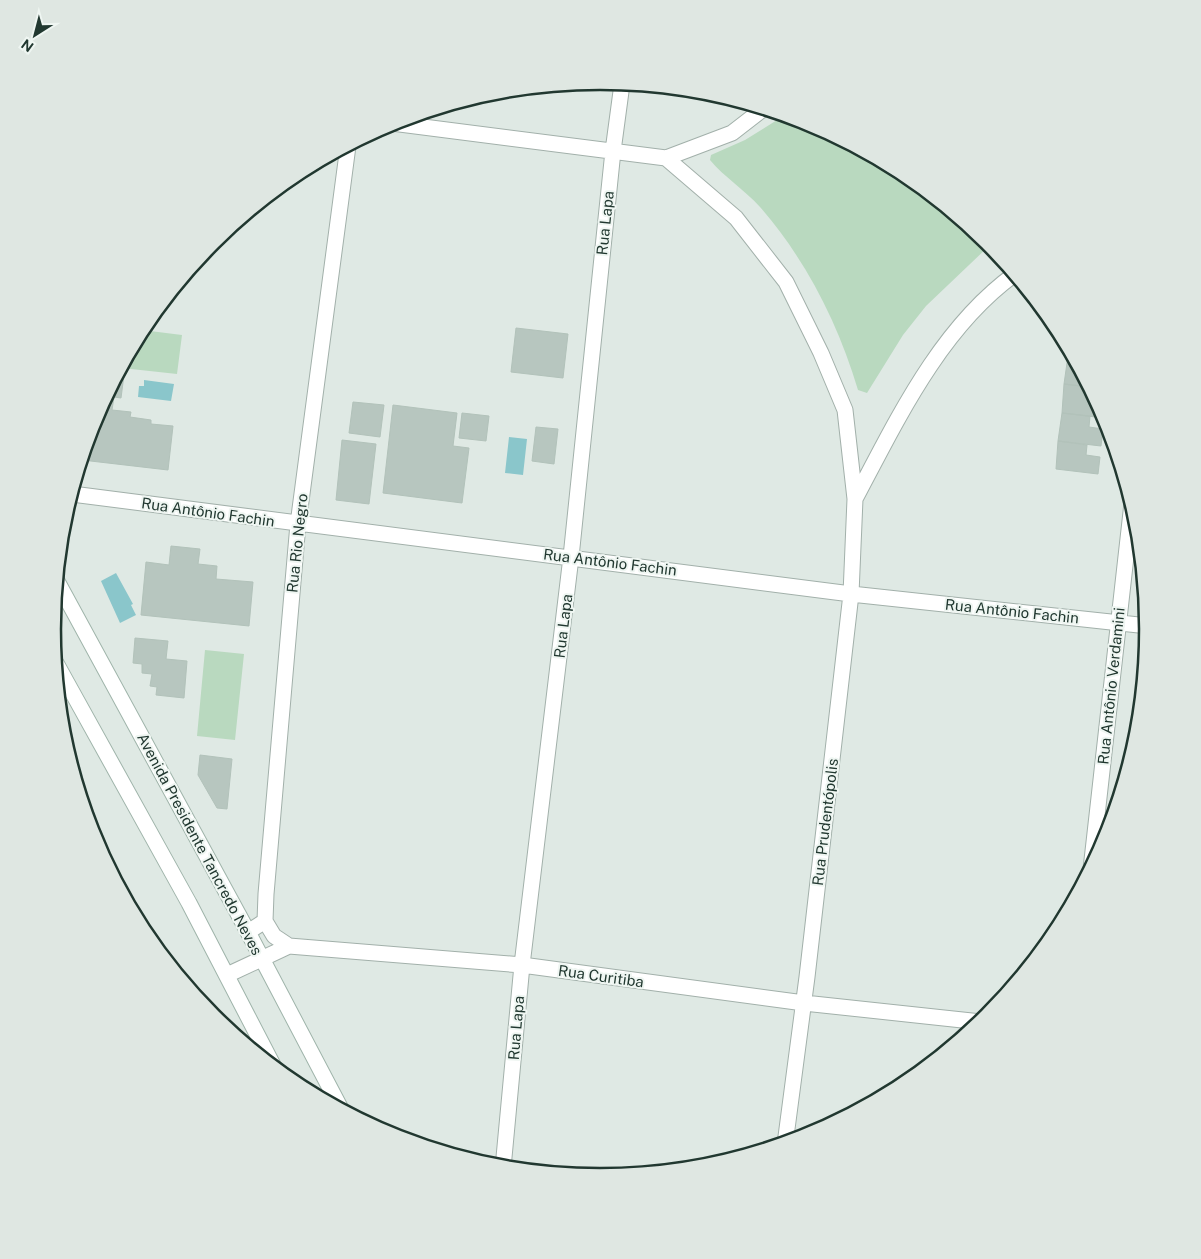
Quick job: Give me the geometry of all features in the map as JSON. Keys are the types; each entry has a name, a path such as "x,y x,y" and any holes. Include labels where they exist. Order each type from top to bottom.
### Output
{"street":[{"name":"Rua Lapa","path":"504,1160 522,965 571,557 613,151 621,91"},
{"path":"410,125 666,158 732,133 757,114"},
{"name":"Rua Rio Negro","path":"265,921 298,524 347,154"},
{"name":"Rua Prudentópolis","path":"666,158 736,218 786,282 821,353 845,410 855,499 851,594 804,1004 786,1136"},
{"path":"855,499 893,427 944,346 993,290 1009,278"},
{"name":"Rua Antônio Fachin","path":"79,495 851,594 1140,625"},
{"name":"Rua Antônio Verdamini","path":"1093,848 1129,526"},
{"name":"Avenida Presidente Tancredo Neves","path":"62,591 262,957 336,1100"},
{"path":"63,676 227,975 257,1045"},
{"path":"248,932 265,921 274,936 289,946"},
{"name":"Rua Curitiba","path":"227,975 289,946 522,965 804,1004 971,1021"}],"green space":[{"path":"777,120 807,131 870,162 900,181 956,224 984,250 926,306 903,335 867,393 858,390 841,341 819,293 792,249 760,207 710,160 711,155 745,140"},
{"path":"151,331 182,335 177,374 129,369"},
{"path":"205,650 244,654 235,740 197,736"}],"water":[{"path":"144,380 174,384 171,401 138,397 139,386 144,386"},
{"path":"509,437 527,439 523,475 505,473"},
{"path":"116,573 133,604 131,605 136,615 120,623 101,581"}],"building":[{"path":"516,328 568,334 563,378 511,372"},
{"path":"1068,359 1081,386 1064,384"},
{"path":"124,378 121,398 114,397"},
{"path":"1064,384 1081,386 1096,417 1062,413"},
{"path":"114,398 112,410 131,412 130,417 151,420 151,424 173,426 168,470 89,461 102,423"},
{"path":"353,402 384,405 380,437 349,433"},
{"path":"393,405 457,413 453,446 469,448 462,503 383,493"},
{"path":"462,413 489,416 486,441 459,438"},
{"path":"1062,413 1090,416 1089,427 1101,429 1103,433 1101,446 1058,441"},
{"path":"536,427 558,429 554,464 532,461"},
{"path":"342,440 376,444 369,504 336,500"},
{"path":"1058,441 1087,445 1086,455 1100,457 1098,474 1056,469"},
{"path":"171,546 200,549 198,564 217,566 216,579 253,582 249,626 141,615 146,562 169,565"},
{"path":"135,638 168,641 166,659 187,661 184,698 156,695 157,687 150,686 152,674 142,673 142,664 133,663"},
{"path":"200,755 232,759 227,809 217,808 198,775"}]}
